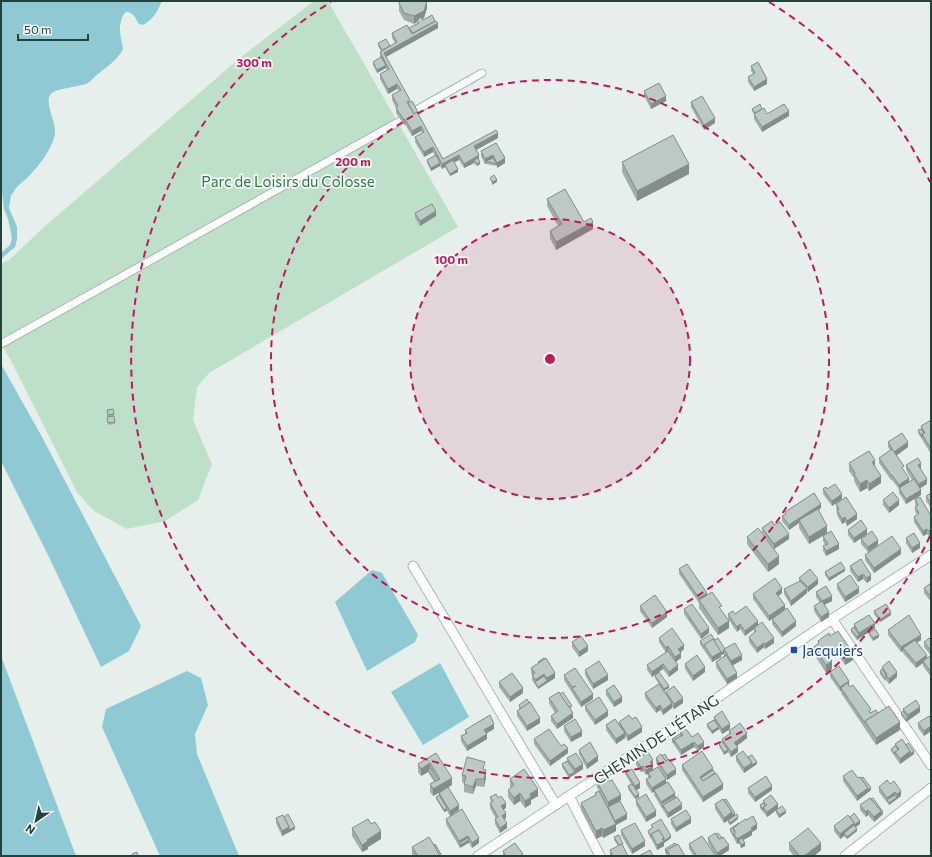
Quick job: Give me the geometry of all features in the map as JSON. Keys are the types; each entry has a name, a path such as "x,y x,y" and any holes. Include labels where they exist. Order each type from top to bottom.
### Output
{"street":[{"path":"418,109 482,73"},
{"path":"1,344 400,121"},
{"name":"CHEMIN DE L'ÉTANG","path":"478,856 692,716 832,619 931,555"},
{"path":"413,566 556,805"},
{"path":"832,619 931,764"},
{"path":"845,856 931,788"},
{"path":"569,796 600,856"}],"green space":[{"name":"Parc de Loisirs du Colosse","path":"314,1 328,1 458,227 209,373 197,387 193,420 212,464 198,500 165,521 127,529 94,511 77,492 1,344 1,264 9,260 43,228 241,57"}],"water":[{"path":"1,1 162,1 152,18 142,25 138,23 130,12 125,13 121,21 120,28 123,49 121,53 89,82 56,91 50,95 49,107 55,127 54,137 49,150 41,162 11,195 9,208 17,227 17,240 15,247 1,259 1,253 10,245 12,238 4,209 2,192"},
{"path":"1,364 42,437 141,626 129,651 101,667 48,555 1,461"},
{"path":"372,570 382,573 418,635 415,642 367,671 335,602"},
{"path":"1,656 76,856 1,856"},
{"path":"440,663 469,717 423,745 391,692"},
{"path":"187,671 201,678 208,705 195,734 197,754 239,856 160,856 102,727 106,709"}],"building":[{"path":"399,1 427,1 424,11 414,16 404,13"},
{"path":"432,15 435,21 413,33 409,28 419,23 417,20 421,17 423,20"},
{"path":"436,21 438,23 384,53 410,100 407,102 414,114 417,112 443,159 496,130 498,133 474,146 479,155 464,164 459,155 442,164 433,147 424,152 415,137 424,132 421,126 412,131 396,108 398,106 392,95 401,90 397,84 388,89 380,74 389,69 380,52 397,42 392,33 407,25 412,34"},
{"path":"386,39 390,46 382,50 378,43"},
{"path":"381,57 386,65 377,70 373,62"},
{"path":"758,62 767,79 754,87 748,77 755,73 751,66"},
{"path":"659,83 666,96 651,104 644,91"},
{"path":"702,96 715,118 704,125 691,102"},
{"path":"412,101 419,114 417,112 414,114 408,103"},
{"path":"760,104 762,109 755,113 752,109"},
{"path":"784,104 789,111 762,127 754,114 764,108 767,114"},
{"path":"673,135 689,164 637,191 622,162"},
{"path":"496,143 505,158 497,163 493,155 485,159 481,151"},
{"path":"436,155 440,163 431,168 427,160"},
{"path":"478,158 480,162 477,164 474,160"},
{"path":"493,158 497,164 486,161"},
{"path":"453,160 458,169 450,174 445,165"},
{"path":"494,175 497,180 492,182 490,178"},
{"path":"565,189 584,222 591,218 593,222 556,242 550,231 562,224 547,199"},
{"path":"432,204 436,211 420,221 415,213"},
{"path":"113,409 114,414 108,415 107,410"},
{"path":"114,416 115,422 108,423 107,417"},
{"path":"931,420 931,449 922,434 925,433 921,426"},
{"path":"921,429 924,433 922,434 922,437 918,430"},
{"path":"902,433 908,442 894,452 888,442"},
{"path":"892,449 904,466 902,468 909,478 899,485 879,458"},
{"path":"869,451 875,460 872,462 881,476 869,484 867,480 860,484 849,463"},
{"path":"918,458 921,463 918,465 927,479 919,484 906,465"},
{"path":"914,479 921,490 906,499 899,488"},
{"path":"835,484 842,494 832,501 823,489 826,487 827,489"},
{"path":"893,492 899,500 889,508 883,500"},
{"path":"814,493 821,504 789,525 782,516 786,514 785,512"},
{"path":"931,493 931,503 926,496"},
{"path":"846,497 857,514 847,521 845,517 842,519 837,510 839,509 836,504"},
{"path":"920,497 931,516 931,530 929,531 927,529 923,531 914,517 919,513 915,507 918,505 915,499"},
{"path":"818,509 827,526 809,537 799,520"},
{"path":"861,520 867,529 854,538 848,530"},
{"path":"772,521 774,525 780,522 789,534 774,544 762,528"},
{"path":"758,528 779,556 768,564 747,537"},
{"path":"831,531 839,544 826,551 823,546 828,544 823,536"},
{"path":"872,531 878,540 868,547 861,539"},
{"path":"914,533 920,543 912,548 906,538"},
{"path":"892,536 901,549 874,568 865,555"},
{"path":"861,559 871,575 867,578 863,574 858,577 850,566"},
{"path":"841,562 845,569 829,578 825,572"},
{"path":"687,564 707,593 699,598 679,569"},
{"path":"810,569 818,579 808,587 799,578"},
{"path":"850,575 859,588 845,597 837,584"},
{"path":"775,578 782,588 776,593 785,605 769,616 753,594"},
{"path":"800,581 807,588 791,601 784,589"},
{"path":"931,583 931,597 924,588"},
{"path":"826,586 832,596 822,601 816,592"},
{"path":"712,592 722,606 719,607 729,621 718,628 699,600"},
{"path":"655,595 667,612 652,623 640,606"},
{"path":"822,601 829,612 821,617 814,606"},
{"path":"692,604 709,628 701,634 684,609"},
{"path":"886,604 891,612 880,620 874,611"},
{"path":"746,606 758,621 745,631 740,624 737,627 728,614 733,611 735,614"},
{"path":"787,608 796,621 782,632 772,619"},
{"path":"869,615 875,623 859,633 854,624"},
{"path":"909,615 921,635 901,647 888,630"},
{"path":"762,622 774,638 757,648 749,637 756,631 754,628"},
{"path":"854,627 859,635 857,637 851,629"},
{"path":"672,628 684,645 678,649 681,653 675,657 668,646 666,648 659,638"},
{"path":"875,629 879,635 873,638 869,633"},
{"path":"838,631 853,653 845,658 837,646 826,653 832,661 826,665 814,647 819,643 818,641 829,633 830,636"},
{"path":"711,634 715,640 718,638 725,649 721,653 713,639 704,645 704,647 700,641"},
{"path":"581,636 588,646 579,652 572,642"},
{"path":"929,638 931,640 931,651 924,642"},
{"path":"713,639 721,652 712,657 704,645"},
{"path":"915,640 927,655 916,663 903,648"},
{"path":"735,643 742,655 731,661 724,649"},
{"path":"668,651 678,665 669,672 663,664 652,672 647,665"},
{"path":"697,655 705,667 693,676 685,664"},
{"path":"726,655 737,673 727,679 716,662"},
{"path":"930,656 931,658 931,672 923,661"},
{"path":"546,658 555,673 547,678 544,674 535,680 532,675 535,673 531,668"},
{"path":"599,661 608,675 593,684 585,670"},
{"path":"889,661 897,672 889,679 882,667"},
{"path":"839,666 849,681 840,687 830,672"},
{"path":"575,668 593,694 581,702 572,688 576,686 572,687 564,675"},
{"path":"882,669 886,675 886,678 880,671"},
{"path":"659,672 669,686 664,689 655,676"},
{"path":"512,673 523,688 510,697 499,682"},
{"path":"544,676 547,681 538,687 535,682"},
{"path":"847,683 850,687 853,685 871,709 869,711 870,713 876,710 878,713 865,721 865,723 841,688"},
{"path":"659,684 672,703 663,710 660,705 656,708 645,693"},
{"path":"614,685 622,697 614,702 606,690"},
{"path":"674,686 683,698 674,704 666,692"},
{"path":"559,692 573,713 557,724 551,716 558,711 549,698"},
{"path":"563,692 572,706 569,707 560,694"},
{"path":"599,697 608,711 595,720 585,706"},
{"path":"527,699 529,703 521,709 519,705"},
{"path":"916,700 920,707 908,715 903,709"},
{"path":"530,702 540,718 527,726 517,711"},
{"path":"889,706 900,722 876,738 865,721"},
{"path":"722,711 730,724 722,729 714,717"},
{"path":"903,711 908,718 906,719 901,713"},
{"path":"490,715 494,724 484,730 487,734 467,746 461,736 467,733 465,730"},
{"path":"629,715 632,719 636,717 642,727 628,736 619,722"},
{"path":"929,716 931,719 931,726 924,731 918,723"},
{"path":"575,719 582,731 571,737 564,726"},
{"path":"615,719 625,733 616,739 606,725"},
{"path":"714,720 719,727 712,731 707,724"},
{"path":"740,723 747,733 734,743 738,747 731,752 722,739 731,733 729,731"},
{"path":"685,728 692,737 698,733 704,742 698,746 694,742 681,750 674,740 683,735 680,731"},
{"path":"549,729 561,746 564,744 568,748 550,761 534,739"},
{"path":"680,734 681,736 674,740 674,743 672,739"},
{"path":"902,739 910,751 900,759 895,752 899,749 895,744"},
{"path":"722,741 728,750 724,752 719,744"},
{"path":"590,742 598,756 587,764 579,750"},
{"path":"908,743 914,751 910,754 910,751 906,745"},
{"path":"895,746 898,749 895,754 891,749"},
{"path":"702,751 713,768 700,777 703,781 716,773 723,784 703,797 682,765"},
{"path":"743,751 752,763 744,768 736,756"},
{"path":"648,752 653,760 650,762 653,766 646,770 643,766 641,767 636,760"},
{"path":"436,753 452,778 433,789 430,784 440,779 430,763 421,769 418,764"},
{"path":"576,753 583,764 575,769 567,758"},
{"path":"661,754 666,761 669,759 676,769 667,775 656,758"},
{"path":"665,754 668,760 666,761 662,756"},
{"path":"752,755 757,762 752,765 748,757"},
{"path":"467,757 485,762 483,769 486,770 484,779 476,779 473,787 464,784 466,776 462,775"},
{"path":"567,761 575,772 569,775 562,764"},
{"path":"658,767 666,779 652,788 646,779 651,777 648,773"},
{"path":"430,768 438,780 436,781 428,769"},
{"path":"524,769 538,789 530,794 531,797 525,801 520,793 514,798 508,790 514,785 510,779"},
{"path":"632,769 640,783 635,786 626,772"},
{"path":"713,770 715,773 703,781 701,778"},
{"path":"852,770 858,778 860,777 868,788 857,796 843,776"},
{"path":"607,776 609,781 612,780 621,795 608,802 597,782"},
{"path":"766,776 772,786 755,797 748,788"},
{"path":"863,777 871,788 868,790 861,778"},
{"path":"887,780 890,784 894,781 901,791 897,794 895,792 887,798 879,787"},
{"path":"668,782 675,793 661,802 654,790"},
{"path":"632,784 639,794 635,797 628,786"},
{"path":"448,787 459,805 450,811 439,793"},
{"path":"599,791 616,824 603,830 602,828 596,831 581,803 596,795 595,793"},
{"path":"496,794 498,798 501,796 506,803 501,806 506,813 502,816 507,823 500,828 495,819 498,817 490,803 493,801 490,797"},
{"path":"646,794 656,811 646,817 636,800"},
{"path":"439,795 447,808 444,810 436,797"},
{"path":"771,795 778,804 767,812 763,807 767,805 763,801"},
{"path":"895,795 897,797 889,803 887,800"},
{"path":"675,796 676,797 663,805 663,808 661,804"},
{"path":"677,797 682,804 668,813 663,805"},
{"path":"870,798 881,811 874,817 868,810 866,812 860,805"},
{"path":"873,798 883,812 881,814 881,811 871,799"},
{"path":"723,799 732,812 724,818 715,804"},
{"path":"726,799 735,813 732,815 732,812 724,800"},
{"path":"620,801 627,814 615,821 608,807"},
{"path":"763,803 765,806 763,807 763,810 760,805"},
{"path":"782,806 786,811 779,815 776,810"},
{"path":"462,809 479,838 472,843 468,836 459,841 446,819"},
{"path":"686,810 691,818 676,828 671,819"},
{"path":"854,813 860,821 854,825 850,817"},
{"path":"288,814 295,827 289,830 284,817"},
{"path":"737,814 738,817 730,823 728,820"},
{"path":"283,815 289,827 282,831 276,818"},
{"path":"848,815 854,823 840,834 834,826"},
{"path":"753,816 757,824 751,828 752,830 737,839 733,828 745,819 746,820"},
{"path":"368,819 371,824 375,822 381,831 362,845 352,828"},
{"path":"661,819 671,836 664,841 664,838 659,830 651,834 651,837 648,831 653,827 651,825"},
{"path":"635,823 645,841 632,849 621,830"},
{"path":"739,823 733,828 735,832 734,836 730,829"},
{"path":"854,825 857,829 847,837 844,833"},
{"path":"808,828 821,843 804,856 800,856 789,843"},
{"path":"659,830 664,838 662,839 664,841 657,845 651,834"},
{"path":"715,833 719,839 723,837 729,845 717,853 708,838"},
{"path":"718,833 722,838 719,839 716,834"},
{"path":"619,835 623,844 619,845 614,837"},
{"path":"702,836 716,856 697,856 689,844"},
{"path":"429,837 440,855 418,856 412,847"},
{"path":"468,838 469,840 460,845 459,843"},
{"path":"742,838 745,843 741,845 739,840"},
{"path":"515,843 523,854 520,856 506,856 503,851"},
{"path":"675,843 676,845 667,850 667,853 665,849"},
{"path":"435,844 442,856 440,856 434,845"},
{"path":"622,844 628,856 613,856 610,850"},
{"path":"678,844 685,856 670,856 667,850"},
{"path":"650,850 653,856 639,856"},
{"path":"137,852 138,856 132,856 132,854"}],"place":[{"name":"Jacquiers","path":"794,650"}]}
